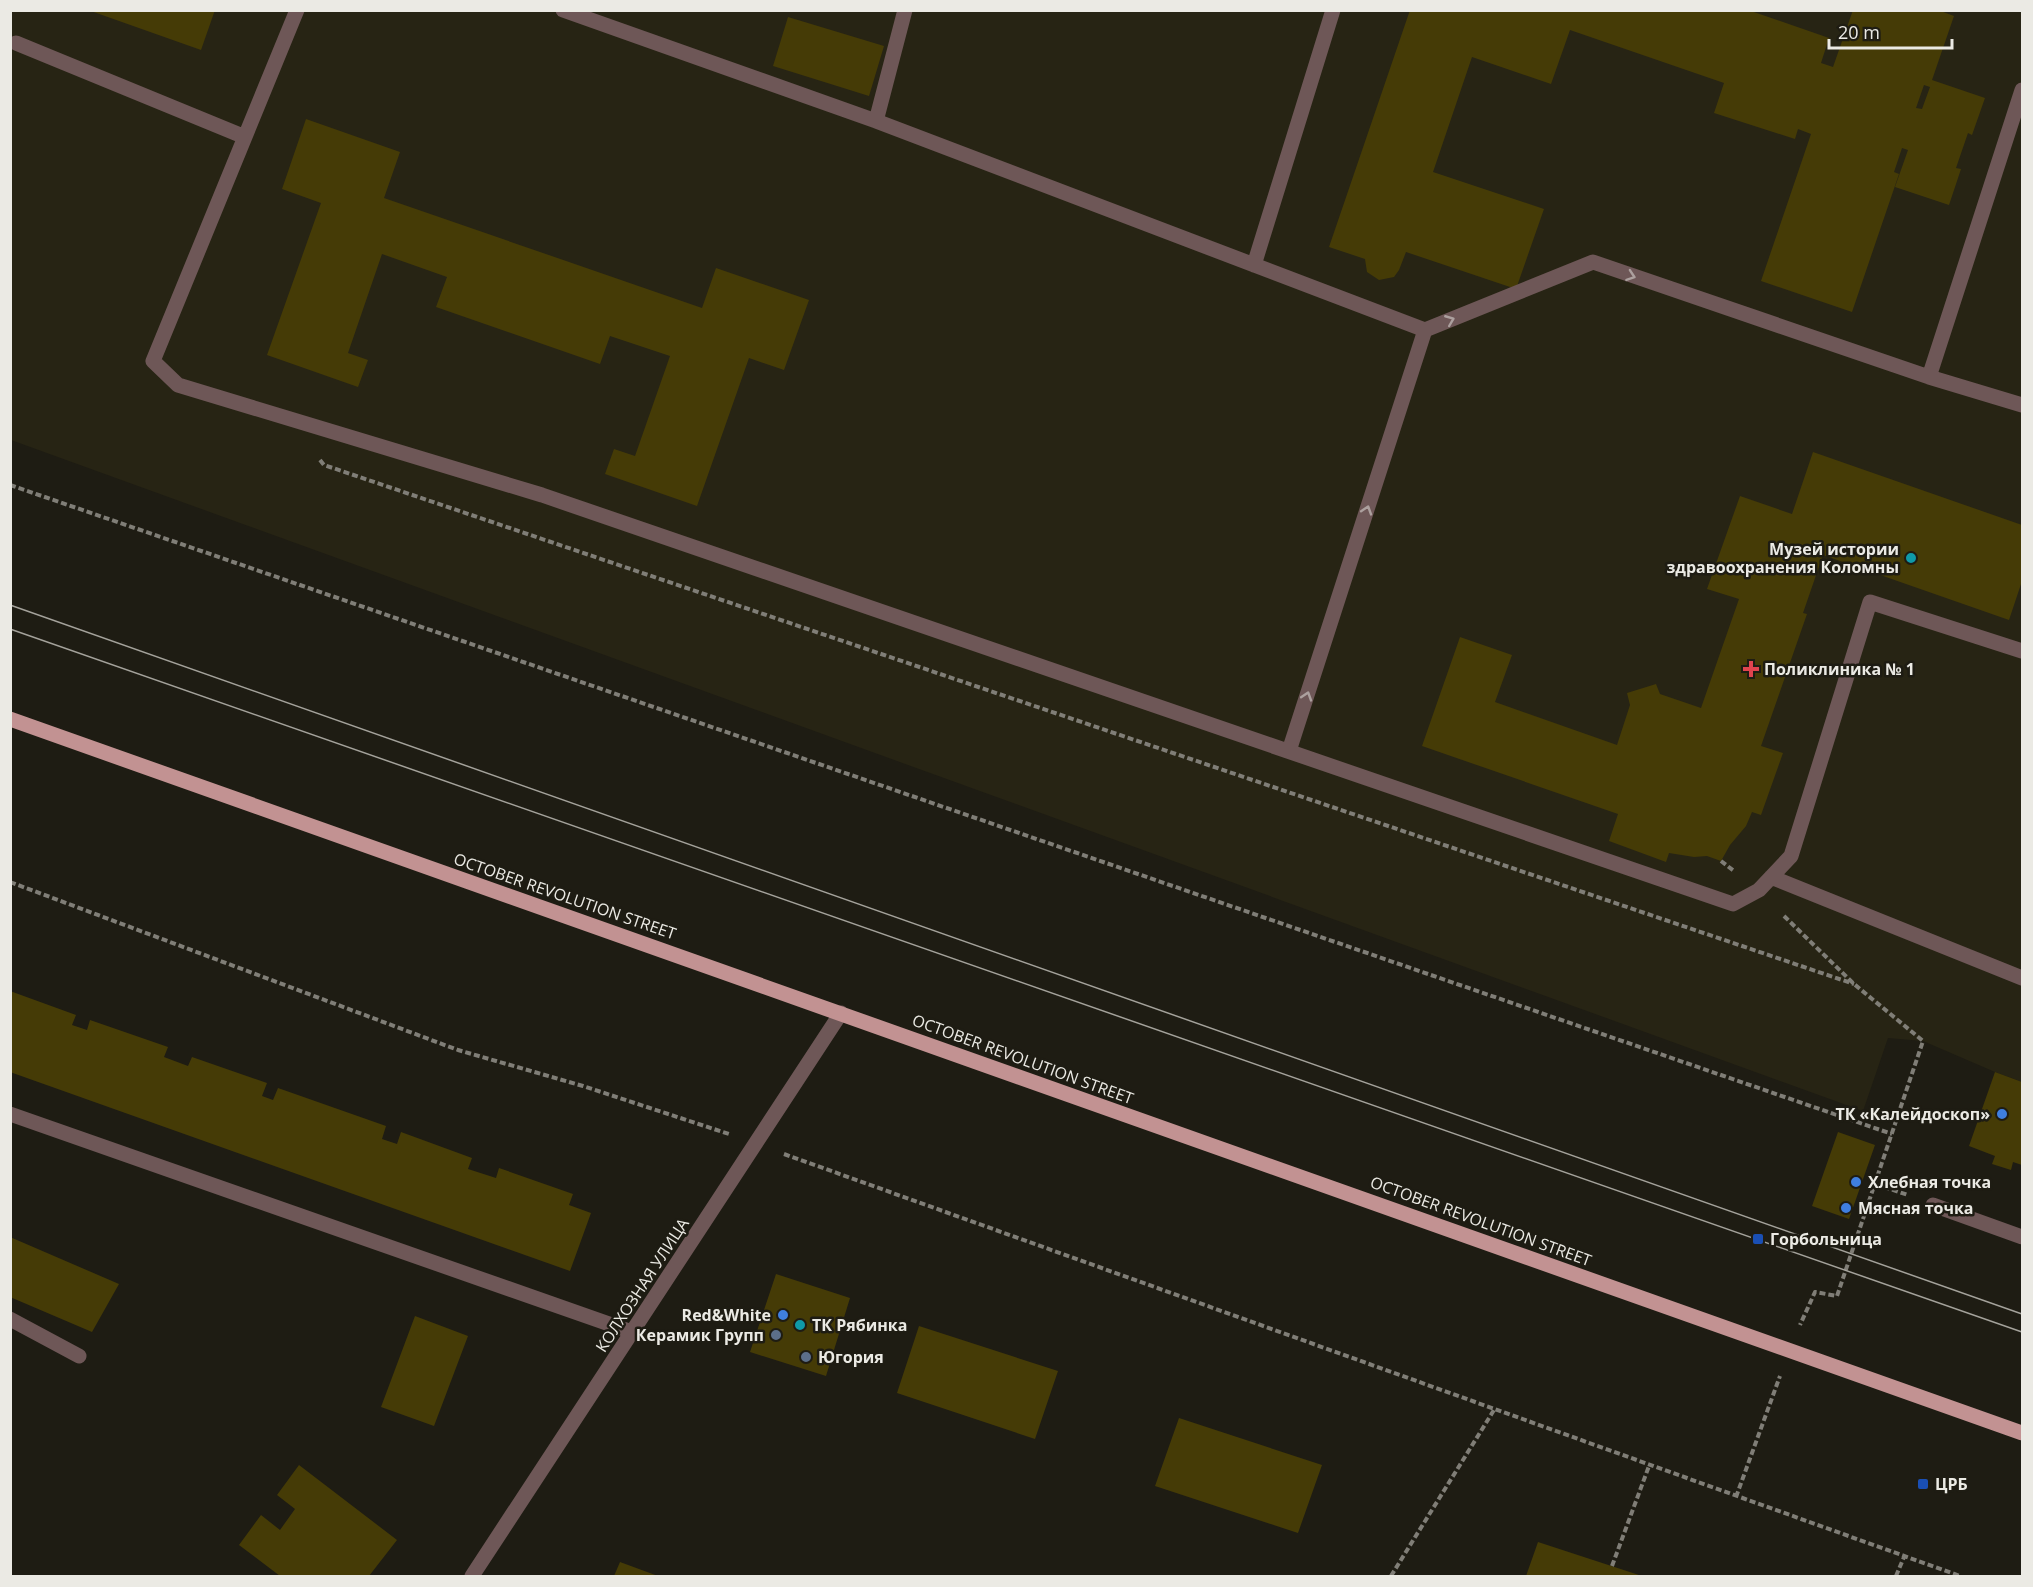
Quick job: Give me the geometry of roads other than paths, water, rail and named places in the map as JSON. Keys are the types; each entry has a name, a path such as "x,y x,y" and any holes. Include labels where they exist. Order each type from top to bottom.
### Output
{"main road":[{"name":"OCTOBER REVOLUTION STREET","path":"10,719 2022,1433"}],"street":[{"path":"297,10 153,361 178,385 542,495 1733,904 1759,890 1791,856 1870,602 2022,651"},
{"path":"563,10 876,122 1425,330 1593,262 1929,377 2022,405"},
{"path":"876,122 905,10"},
{"path":"1254,265 1333,10"},
{"path":"16,43 245,137"},
{"path":"1929,377 2022,90"},
{"path":"1289,752 1425,330"},
{"path":"1771,877 2022,978"},
{"name":"КОЛХОЗНАЯ УЛИЦА","path":"472,1576 841,1013"},
{"path":"10,1114 632,1332"},
{"path":"1933,1204 2022,1237"},
{"path":"10,1319 79,1356"}],"tram line":[{"path":"10,605 2022,1314"},
{"path":"10,629 2022,1332"}],"place":[{"name":"Музей истории здравоохранения Коломны","path":"1911,558"},
{"name":"Поликлиника № 1","path":"1751,669"},
{"name":"ТК «Калейдоскоп»","path":"2002,1114"},
{"name":"Хлебная точка","path":"1856,1182"},
{"name":"Мясная точка","path":"1846,1208"},
{"name":"Горбольница","path":"1758,1239"},
{"name":"Red&White","path":"783,1315"},
{"name":"ТК Рябинка","path":"800,1325"},
{"name":"Керамик Групп","path":"776,1335"},
{"name":"Югория","path":"806,1357"},
{"name":"ЦРБ","path":"1923,1484"}]}
